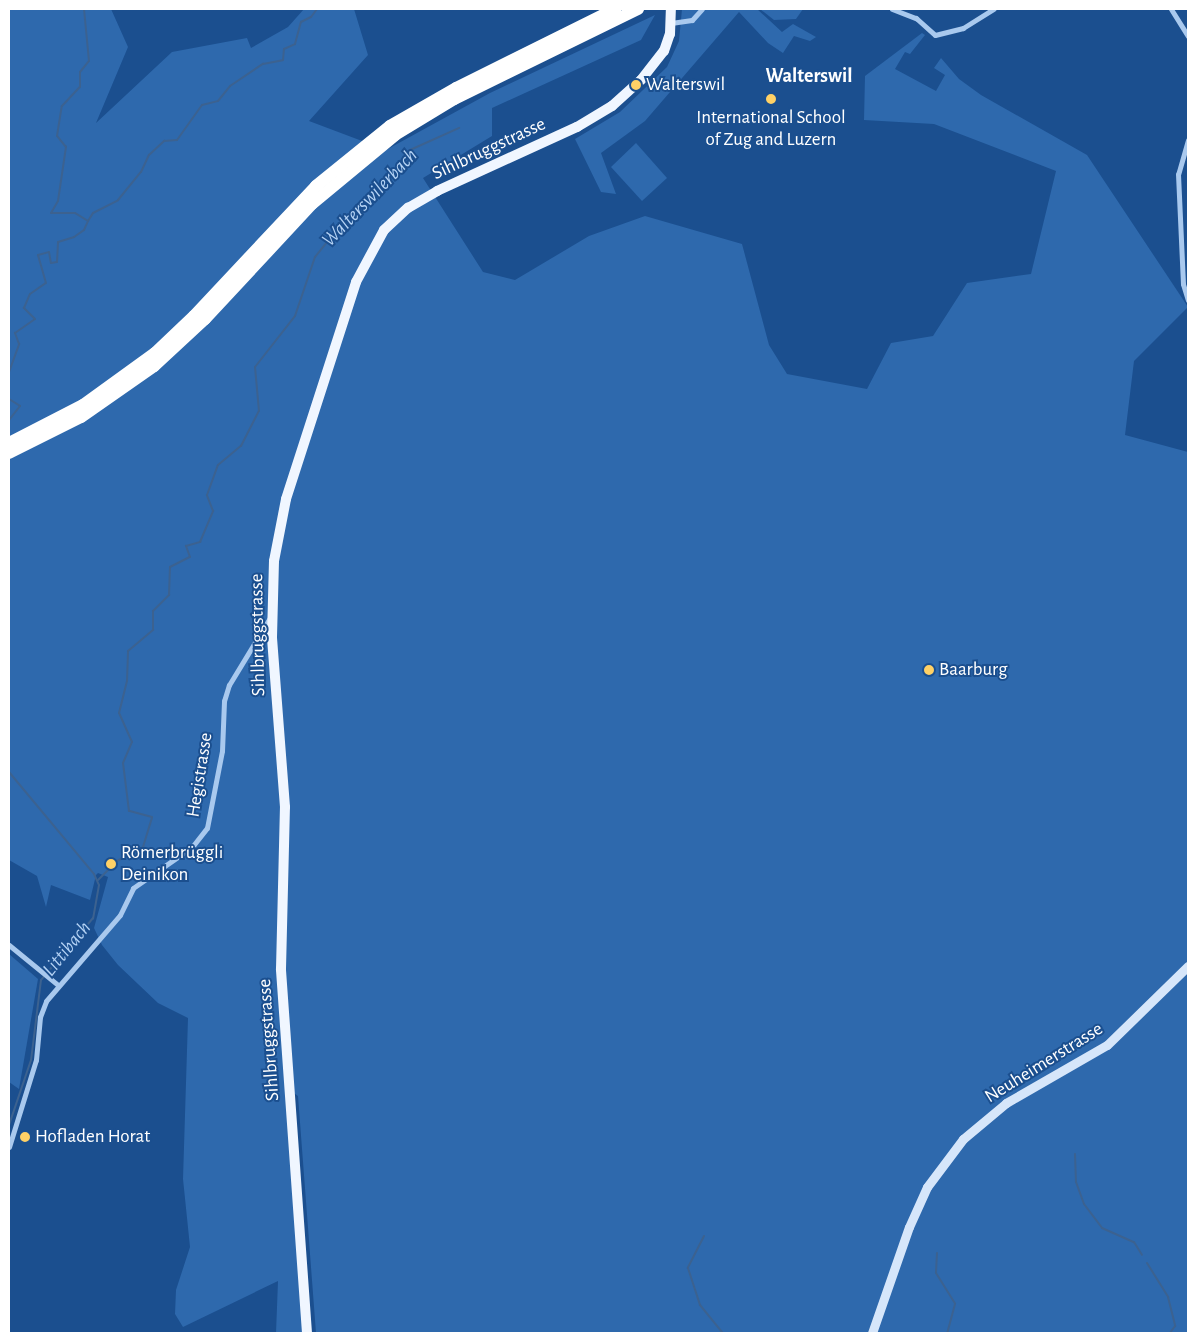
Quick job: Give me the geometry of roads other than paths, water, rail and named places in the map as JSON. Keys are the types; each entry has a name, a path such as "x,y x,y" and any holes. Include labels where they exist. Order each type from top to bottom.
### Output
{"highway":[{"path":"9,444 51,429 113,385 168,341 298,204 370,141 456,88 615,9"},
{"path":"9,453 111,398 166,356 210,313 312,204 382,144 454,99 638,9"}],"main road":[{"path":"664,9 670,23"},
{"name":"Sihlbruggstrasse","path":"307,1333 281,969 285,807 272,616 274,561 286,499 356,282 374,244 395,219 422,199 577,127 612,106 658,60 668,39 671,9"}],"street":[{"path":"670,23 692,20 702,9"},
{"path":"892,9 916,18 935,35 963,28 992,9"},
{"path":"1171,9 1188,36"},
{"path":"1188,140 1178,174 1183,284 1188,300"},
{"name":"Hegistrasse","path":"9,1147 36,1060 40,1017 46,1001 101,934 120,915 133,888 192,847 208,828 222,751 224,702 229,685 272,616"},
{"path":"9,945 58,986"},
{"name":"Neuheimerstrasse","path":"872,1333 909,1227 927,1187 963,1139 1006,1103 1107,1045 1188,966"}],"waterway":[{"path":"9,372 19,344 15,333 35,319 24,308 30,294 46,283 38,255 49,252 51,263 57,262 58,242 74,237 84,230 88,221 75,213 51,213 58,201 66,147 57,136 62,106 80,87 80,72 89,61 84,9"},
{"path":"88,221 93,213 118,200 141,172 149,155 164,141 177,140 202,105 218,101 230,86 263,64 283,60 284,49 295,44 301,22 311,17 317,9"},
{"name":"Walterswilerbach","path":"117,861 143,847 152,817 129,811 123,763 132,742 119,713 127,681 128,651 153,630 153,611 169,595 170,567 190,557 186,546 200,542 213,511 207,495 218,465 241,446 259,411 255,367 295,316 315,257 339,227 364,211 410,150 459,128"},
{"path":"9,399 20,406 9,420"},
{"name":"Littibach","path":"9,772 94,874 99,885 93,918 41,980 31,1060 9,1125"},
{"name":"Walterswilerbach","path":"98,880 109,869"},
{"path":"1075,1154 1076,1182 1084,1204 1102,1228 1134,1242 1142,1255"},
{"path":"704,1236 688,1268 700,1305 723,1333"},
{"path":"937,1253 936,1273 955,1304 947,1333"},
{"path":"1147,1263 1168,1297 1175,1326 1170,1333"}],"place":[{"name":"Walterswil","path":"636,85"},
{"name":"International School of Zug and Luzern","path":"771,99"},
{"name":"Baarburg","path":"929,670"},
{"name":"Römerbrüggli Deinikon","path":"111,864"},
{"name":"Hofladen Horat","path":"25,1137"}],"district":[{"name":"Walterswil","path":"809,76"}]}
